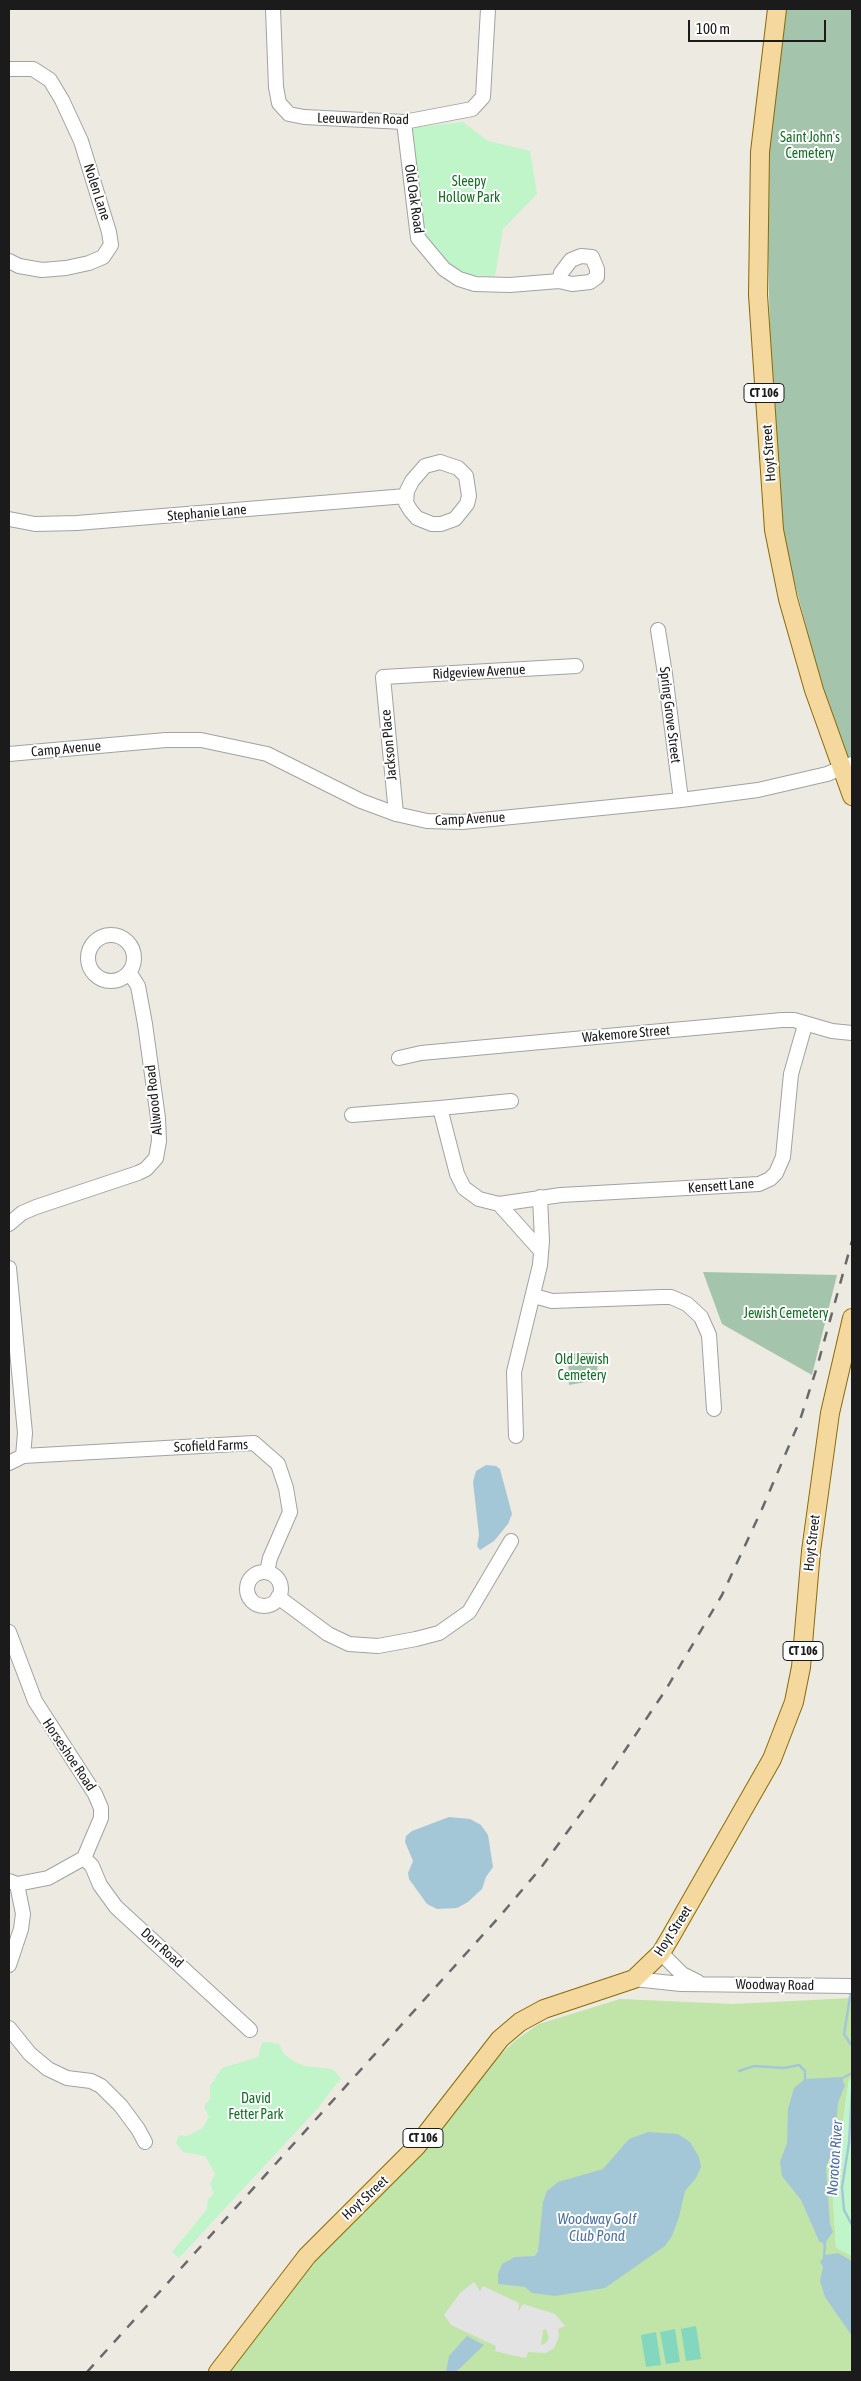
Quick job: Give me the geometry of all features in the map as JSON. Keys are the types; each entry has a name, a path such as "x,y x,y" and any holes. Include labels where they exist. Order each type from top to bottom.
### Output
{"main road":[{"name":"Hoyt Street","path":"778,9 760,152 758,285 774,530 788,598 814,690 848,766 852,796"},
{"name":"Hoyt Street","path":"218,2372 306,2256 416,2147 500,2039 537,2012 576,1997 634,1979 661,1952 772,1759 794,1702 801,1667 814,1527 830,1413 846,1369 852,1318"}],"street":[{"name":"Leeuwarden Road","path":"273,9 276,87 279,103 289,114 304,117 404,122 472,109 483,97 488,9"},
{"name":"Nolen Lane","path":"9,69 33,69 50,80 62,100 81,141 110,232 111,245 103,257 89,263 66,268 42,270 19,266 9,260"},
{"name":"Old Oak Road","path":"404,122 418,238 444,269 459,279 475,284 510,285 559,281"},
{"path":"440,462 452,465 462,472 468,482 467,504 455,519 441,524 432,524 417,518 406,503 406,496 415,475 430,463 440,462"},
{"name":"Stephanie Lane","path":"9,519 35,524 78,523 406,496"},
{"name":"Spring Grove Street","path":"658,630 681,800"},
{"name":"Ridgeview Avenue","path":"383,677 576,666"},
{"name":"Jackson Place","path":"383,677 396,814"},
{"name":"Camp Avenue","path":"9,754 166,740 201,740 267,754 361,801 396,814 427,821 462,822 681,800 758,790 848,766"},
{"name":"Allwood Road","path":"9,1224 22,1213 36,1207 138,1173 146,1169 156,1158 159,1140 158,1118 145,1024 138,986 129,972"},
{"name":"Wakemore Street","path":"399,1058 421,1054 769,1021 794,1020 805,1025 852,1034"},
{"name":"Kensett Lane","path":"440,1108 457,1174 464,1188 479,1199 499,1204 540,1197 749,1185 770,1179 781,1164 791,1074 805,1025"},
{"path":"352,1115 511,1102"},
{"path":"516,1436 514,1372 534,1296 541,1251 540,1197"},
{"path":"499,1204 541,1251"},
{"path":"9,1268 25,1433 23,1456 9,1463"},
{"path":"534,1296 552,1301 662,1296 671,1297 687,1304 701,1317 709,1336 714,1409"},
{"name":"Scofield Farms","path":"23,1456 254,1443 278,1464 286,1488 290,1512 270,1558 267,1572"},
{"path":"278,1597 328,1634 349,1644 378,1646 416,1640 439,1633 469,1612 511,1541"},
{"path":"261,1572 267,1572 279,1582 278,1597 271,1604 261,1605 251,1599 247,1588 251,1578 261,1572"},
{"name":"Horseshoe Road","path":"9,1632 40,1712 95,1794 101,1808 98,1828 84,1858"},
{"path":"9,1965 21,1929 23,1914 13,1883 48,1878 84,1858"},
{"name":"Dorr Road","path":"84,1858 92,1866 100,1885 116,1907 250,2030"},
{"path":"661,1952 682,1974 698,1983"},
{"name":"Woodway Road","path":"634,1979 659,1982 848,1986"},
{"path":"9,2028 30,2054 48,2069 67,2078 91,2081 101,2086 121,2106 145,2142"}],"green space":[{"name":"Saint John's Cemetery","path":"782,9 852,9 852,758 845,760 825,698 780,527 770,339 766,165"},
{"name":"Sleepy Hollow Park","path":"463,122 488,141 530,151 537,194 503,229 495,276 465,275 445,261 427,241 422,229 409,128"},
{"name":"Jewish Cemetery","path":"703,1272 837,1275 812,1375 722,1324"},
{"name":"Old Jewish Cemetery","path":"568,1353 598,1353 597,1380 569,1385"},
{"path":"852,1998 852,2079 849,2080 832,2181 836,2247 852,2256 852,2372 227,2372 323,2249 488,2066 516,2040 539,2024 620,1999 733,2004"},
{"name":"David Fetter Park","path":"262,2043 279,2044 284,2054 295,2062 305,2066 332,2069 341,2078 318,2108 179,2258 172,2252 207,2209 208,2199 214,2194 210,2184 215,2174 205,2156 183,2152 176,2143 179,2135 187,2136 202,2129 209,2117 204,2106 210,2099 210,2086 222,2068 258,2057"},
{"path":"852,2079 852,2256 836,2248 832,2181 849,2080"},
{"path":"696,2326 701,2359 686,2361 681,2329"},
{"path":"675,2329 680,2362 666,2364 660,2332"},
{"path":"656,2332 661,2365 646,2367 641,2335"}],"shaded area":[{"path":"474,2282 480,2291 483,2286 519,2303 518,2312 523,2304 555,2314 565,2326 558,2329 559,2337 554,2348 546,2353 528,2352 526,2358 495,2351 496,2346 451,2325 444,2315 460,2293","holes":["546,2329 549,2338 546,2343 541,2345 543,2330"]}],"water":[{"path":"486,1465 496,1466 500,1469 512,1514 508,1524 494,1541 480,1550 477,1546 479,1535 473,1482 476,1471"},
{"path":"449,1817 470,1819 481,1825 488,1835 493,1867 486,1877 482,1889 468,1902 457,1908 437,1909 427,1904 409,1879 408,1873 413,1861 405,1842 406,1836 412,1831"},
{"path":"841,2077 845,2085 838,2103 834,2148 826,2167 830,2224 833,2232 824,2244 819,2241 801,2200 782,2176 780,2162 787,2143 788,2109 794,2088 805,2079"},
{"name":"Woodway Golf Club Pond","path":"648,2132 678,2134 690,2142 699,2157 701,2167 696,2178 685,2191 679,2217 672,2236 665,2246 605,2288 555,2296 532,2293 525,2287 498,2284 498,2274 502,2264 515,2257 535,2256 538,2251 543,2202 547,2191 558,2182 603,2169 629,2139"},
{"path":"838,2253 852,2261 852,2336 825,2297 820,2281 823,2267 820,2262 825,2255"},
{"path":"467,2336 484,2345 456,2372 446,2372 449,2356"}],"waterway":[{"name":"Noroton River","path":"851,1991 844,2034 852,2046"},
{"path":"739,2071 754,2066 784,2068 799,2065 805,2071 805,2081"},
{"path":"841,2079 852,2073"},
{"name":"Noroton River","path":"852,2091 849,2143 842,2187 844,2210 852,2225"},
{"path":"824,2260 825,2241"}],"railway":[{"path":"87,2372 500,1916 540,1869 599,1789 665,1691 722,1595 762,1509 800,1420 817,1367 852,1241"}]}
